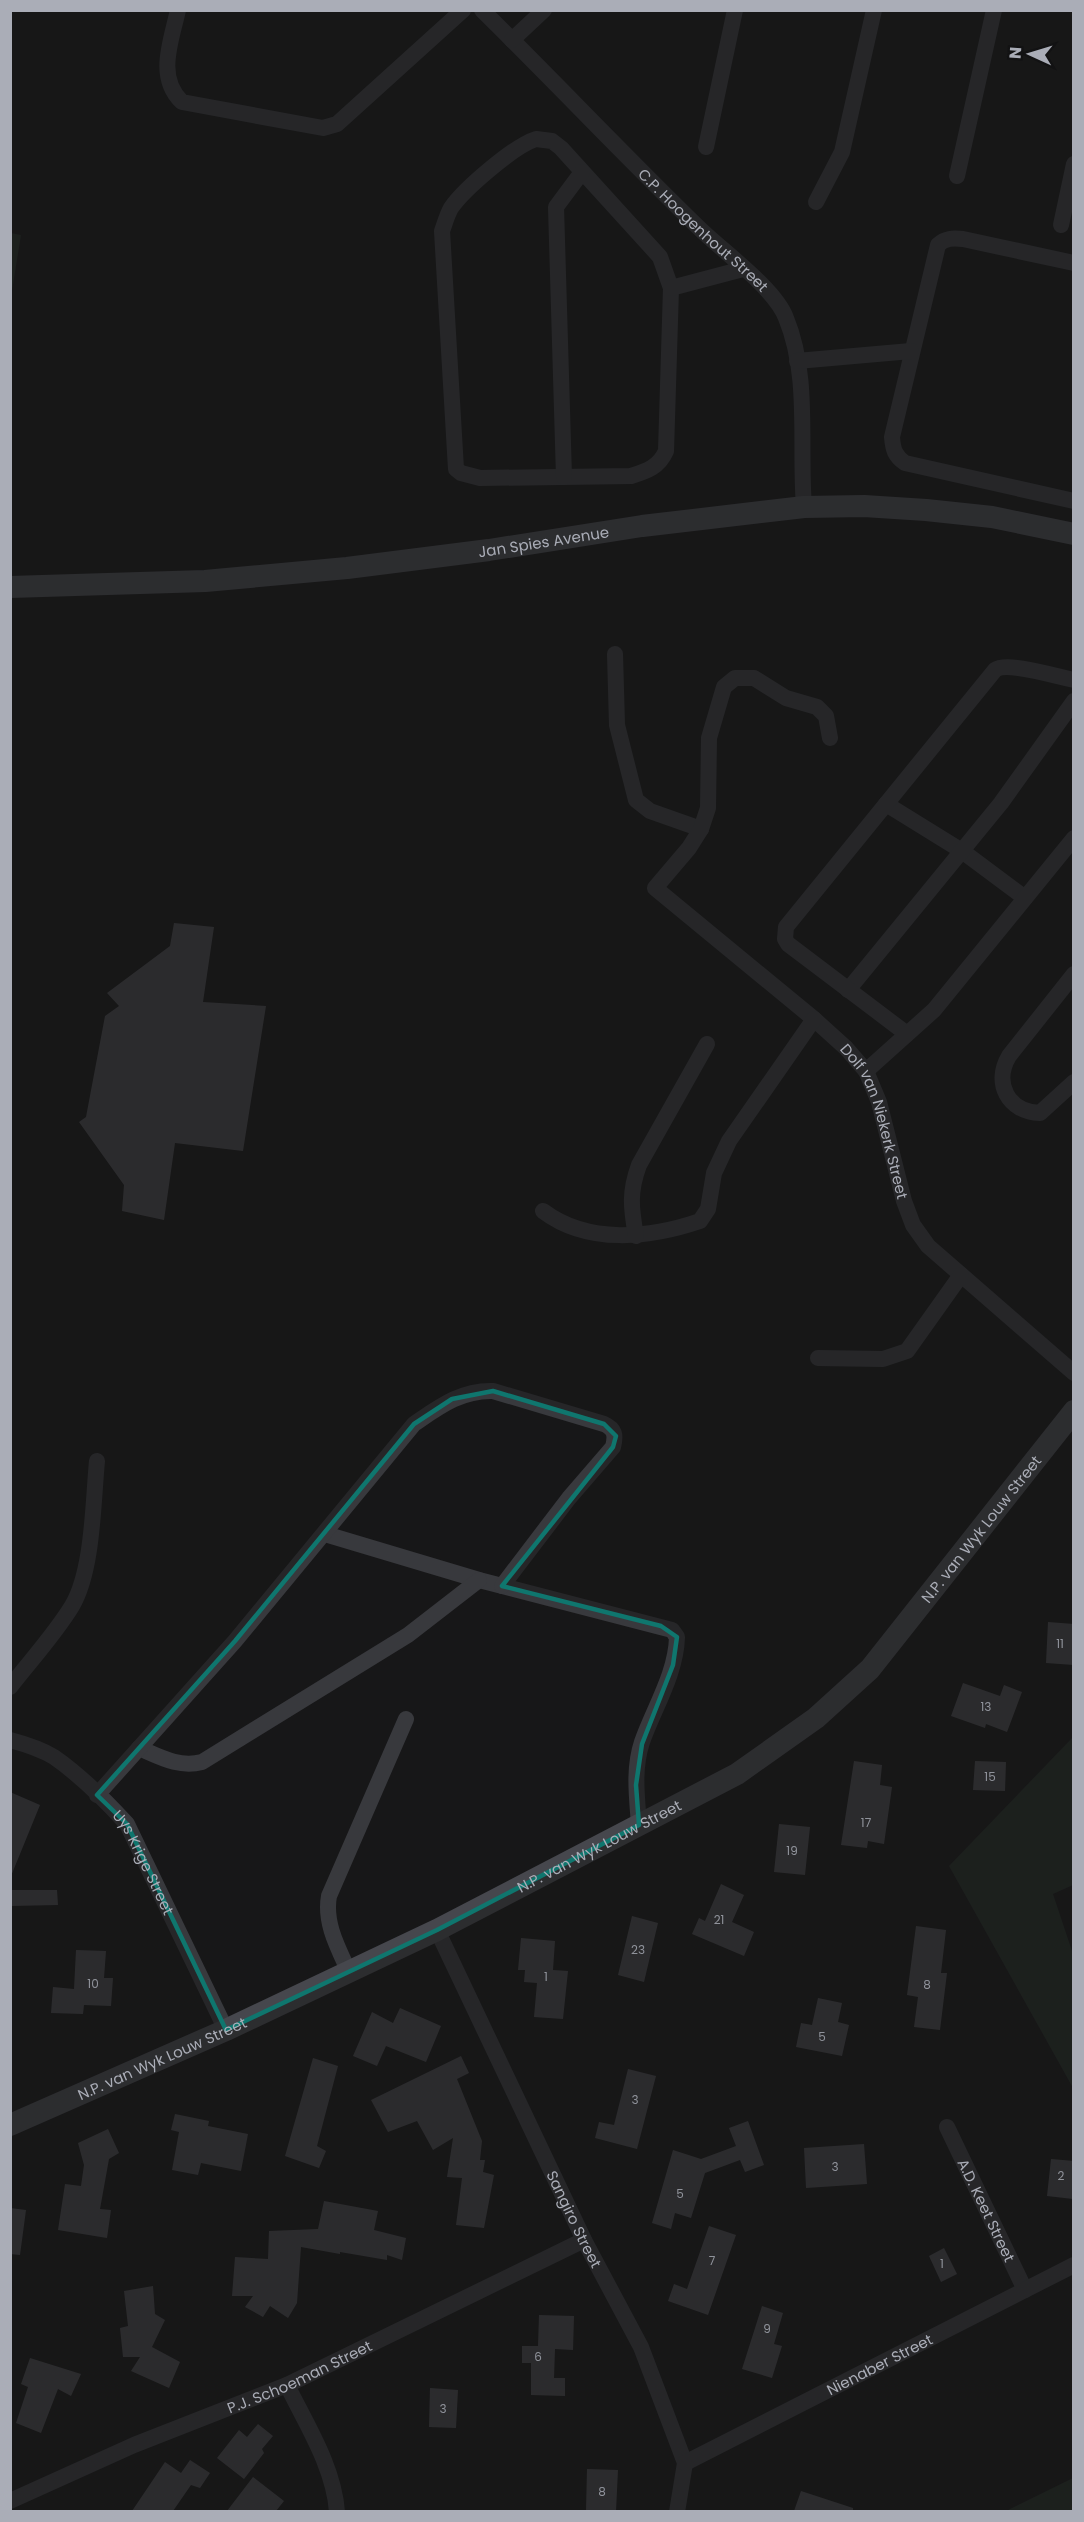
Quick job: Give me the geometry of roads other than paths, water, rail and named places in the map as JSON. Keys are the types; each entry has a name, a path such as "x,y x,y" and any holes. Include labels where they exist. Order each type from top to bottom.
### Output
{"street":[{"path":"178,10 166,69 170,86 182,102 323,128 337,124 463,10"},
{"name":"C.P. Hoogenhout Street","path":"482,10 699,228 764,288 785,314 794,338 801,386 804,507"},
{"path":"512,40 544,10"},
{"path":"706,147 735,10"},
{"path":"816,202 842,152 874,10"},
{"path":"957,176 994,10"},
{"path":"536,139 552,141 660,257 670,288 666,451 662,459 649,470 631,476 480,478 461,474 456,469 442,231 451,209 459,199 507,155 536,139"},
{"path":"1060,225 1074,164"},
{"path":"564,477 556,207 582,172"},
{"path":"1074,262 963,239 942,241 938,245 893,426 893,449 897,457 906,463 1074,501"},
{"path":"670,288 743,269"},
{"path":"797,361 911,351"},
{"name":"Jan Spies Avenue","path":"10,587 205,581 347,568 489,550 642,526 804,507 864,506 926,510 992,517 1074,534"},
{"path":"615,654 617,724 636,800 650,811 701,829 708,808 709,738 724,687 735,678 754,678 786,698 818,706 826,716 830,738"},
{"path":"907,1034 788,944 784,932 786,927 999,667 1011,667 1074,680"},
{"path":"848,990 1001,803 1074,701"},
{"path":"886,804 962,851 1025,898"},
{"name":"Dolf van Niekerk Street","path":"701,829 689,848 655,888 814,1019 846,1048 866,1071 879,1101 904,1201 913,1225 928,1246 1074,1373"},
{"path":"866,1071 934,1010 1074,838"},
{"path":"1074,974 1009,1056 1001,1072 1001,1081 1003,1090 1022,1108 1040,1113 1074,1082"},
{"path":"543,1211 553,1218 593,1233 636,1236 700,1221 705,1216 714,1173 729,1141 814,1019"},
{"path":"636,1236 631,1195 632,1184 639,1165 706,1044"},
{"path":"818,1358 884,1359 907,1351 961,1275"},
{"path":"97,1795 325,1534 414,1424 452,1399 475,1392 493,1391 607,1425 615,1436 613,1447 569,1498 502,1586"},
{"name":"N.P. van Wyk Louw Street","path":"10,2125 226,2030 437,1930 737,1774 816,1718 870,1669 1074,1411"},
{"path":"10,1687 72,1605 80,1589 86,1570 97,1461"},
{"path":"325,1534 479,1580 672,1630 677,1637 673,1665 642,1744 637,1768 639,1825"},
{"path":"139,1748 175,1764 193,1765 202,1762 408,1635 479,1580"},
{"path":"349,1972 329,1921 327,1908 329,1896 406,1719"},
{"name":"Uys Krige Street","path":"10,1740 54,1757 127,1824 226,2030"},
{"name":"Sangiro Street","path":"437,1930 584,2240 641,2347 685,2463"},
{"name":"A.D. Keet Street","path":"947,2127 1025,2290"},
{"name":"P.J. Schoeman Street","path":"10,2501 134,2445 287,2385 584,2240"},
{"name":"Nienaber Street","path":"685,2463 1074,2265"},
{"path":"287,2385 326,2465 336,2493 337,2511"},
{"path":"677,2511 685,2463"}]}
